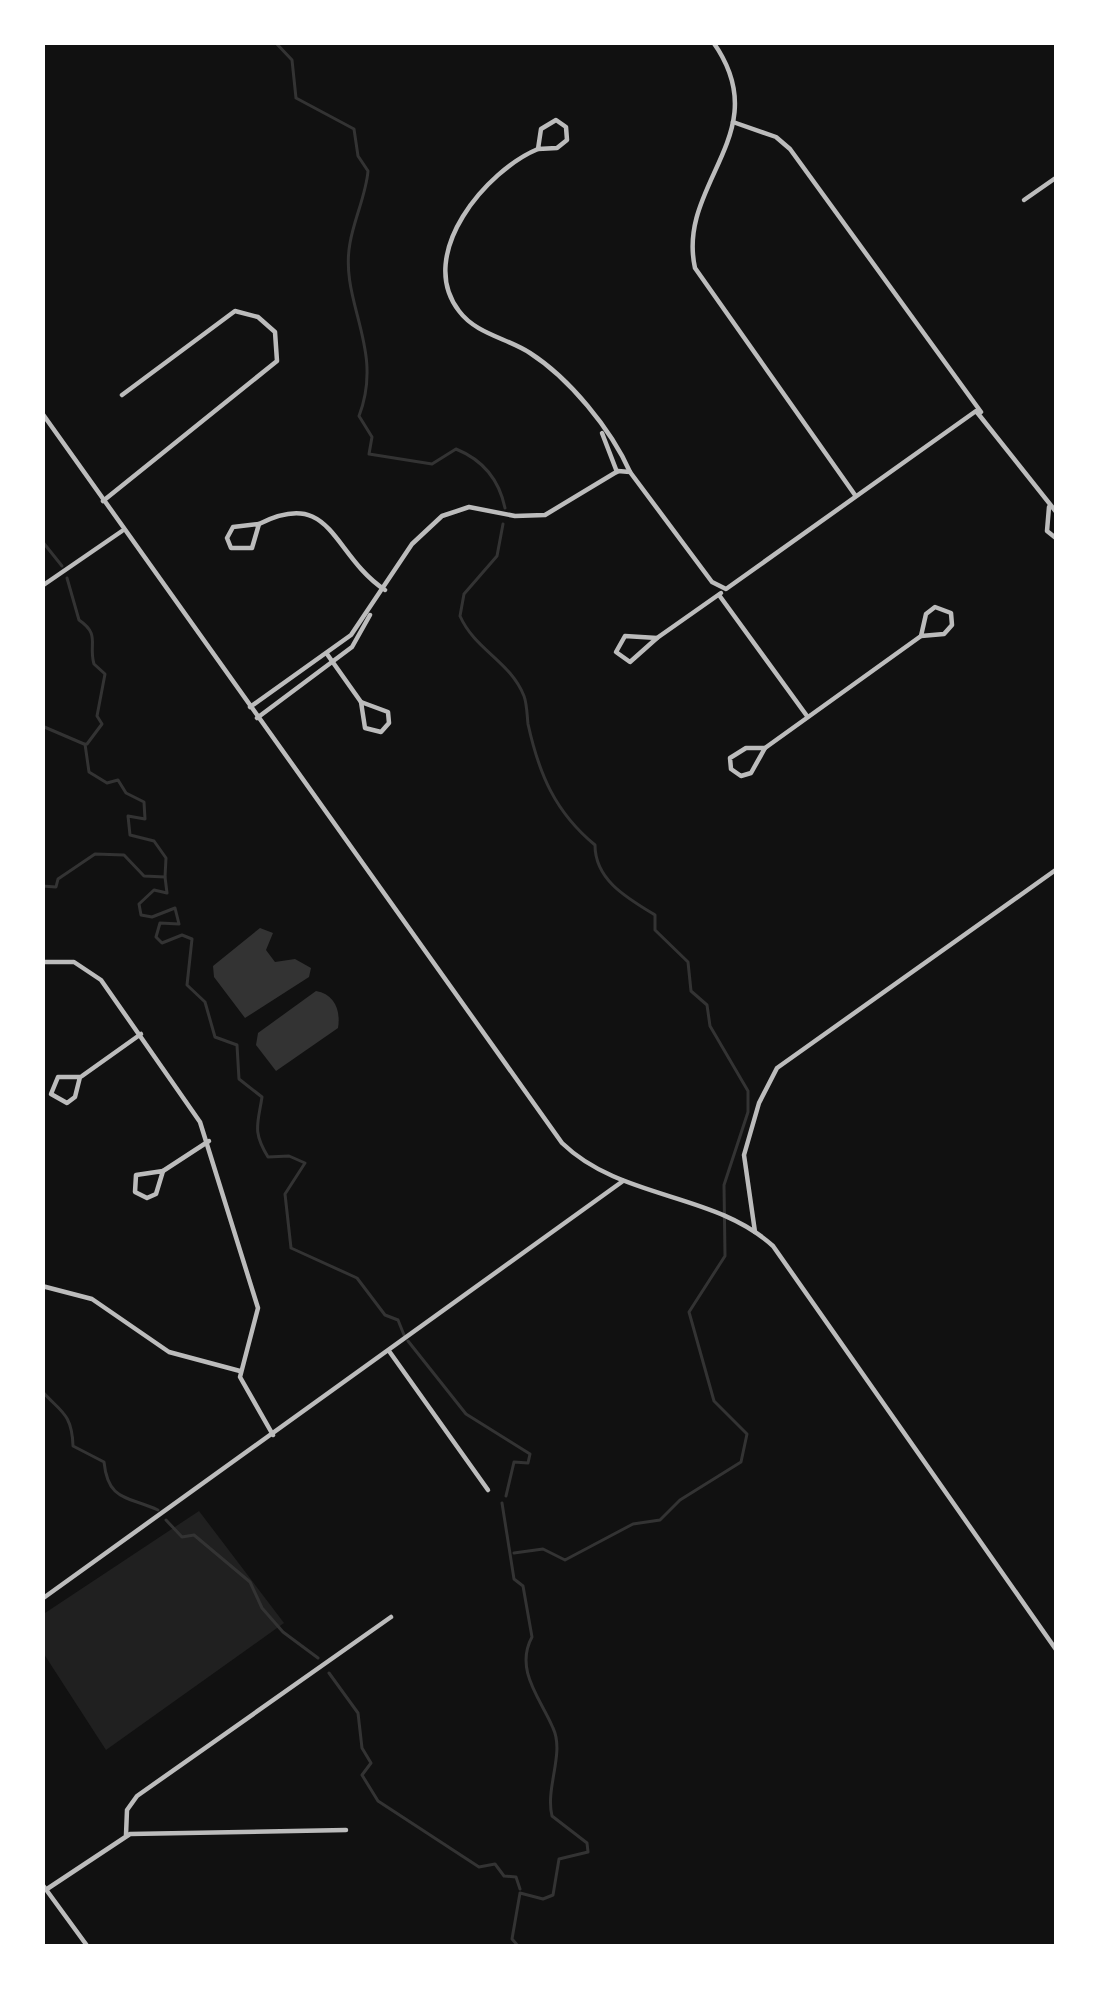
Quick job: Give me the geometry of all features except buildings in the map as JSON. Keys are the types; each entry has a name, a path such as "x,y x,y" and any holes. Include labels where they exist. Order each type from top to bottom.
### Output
{"street":[{"path":"713,42 737,85 733,122 693,241 694,268 855,495"},
{"path":"538,149 545,124 562,122 568,134 563,145 538,149 498,177 462,218 448,260 448,291 471,324 532,354 558,374 716,586 731,587"},
{"path":"733,122 776,137 790,149 1057,513"},
{"path":"1024,200 1057,177"},
{"path":"103,501 277,361 275,332 258,317 235,311 122,395"},
{"path":"657,638 625,636 616,652 624,661 637,660 657,638 965,415 976,411 984,416"},
{"path":"42,413 562,1144 587,1165 622,1181 755,1232 797,1277 1057,1651"},
{"path":"600,428 617,472"},
{"path":"250,707 327,654 370,613 412,544 442,516 469,507 515,516 545,515 617,472 630,472"},
{"path":"1049,507 1047,531 1057,539"},
{"path":"259,524 252,548 231,548 227,538 232,527 259,524 286,510 308,512 385,590"},
{"path":"42,586 122,531"},
{"path":"719,595 807,716"},
{"path":"765,748 734,753 731,769 741,776 752,772 765,748 807,716 921,636 949,630 951,613 941,607 930,610 921,636"},
{"path":"257,718 333,662 363,634 370,613"},
{"path":"327,654 362,702 364,728 375,733 386,728 389,718 384,708 362,702"},
{"path":"755,1232 745,1155 759,1103 777,1068 1057,869"},
{"path":"42,962 64,959 93,972 141,1034 208,1141 258,1308 256,1332 240,1371"},
{"path":"80,1077 72,1101 53,1099 54,1079 80,1077 141,1034"},
{"path":"163,1171 152,1197 134,1192 136,1175 163,1171 208,1141"},
{"path":"42,1598 622,1181"},
{"path":"42,1286 92,1299 169,1352 240,1371 273,1435"},
{"path":"389,1352 488,1490"},
{"path":"126,1835 128,1810 136,1796 392,1617"},
{"path":"88,1947 45,1887 126,1835 346,1830"}],"shaded area":[{"path":"260,928 273,933 266,950 275,962 295,959 311,968 309,977 245,1018 214,977 213,966"},
{"path":"316,991 335,1004 338,1028 276,1071 256,1045 258,1033"},
{"path":"199,1511 284,1623 106,1750 42,1651 42,1615"}],"waterway":[{"path":"275,42 292,60 296,98 354,129 358,156 368,171 348,265 365,347 366,391 359,416 372,437 369,454 432,464 456,449 488,472 505,508"},
{"path":"503,524 497,556 464,594 460,616 474,638 518,684 543,776 569,819 595,845 600,868 624,895 655,915 655,930 688,962 691,991 707,1005 710,1026 748,1091 748,1112 724,1185 725,1256 689,1312 714,1401 747,1434 741,1462 680,1500 660,1520 633,1524 565,1560 543,1549 514,1553"},
{"path":"42,541 62,566"},
{"path":"67,578 79,620 92,635 94,664 105,674 97,716 102,724 87,744"},
{"path":"42,726 84,744"},
{"path":"85,744 89,772 107,783 118,780 126,793 144,802 145,819 128,816 130,835 154,841 166,858 165,877"},
{"path":"42,886 56,887 58,879 95,854 124,855 144,876 165,877 167,893 154,890 139,904 141,915 152,917 175,908 179,924 160,923 156,937 162,943 182,935 192,939 187,985 205,1002 215,1037 237,1045 239,1079 262,1097 258,1127 263,1148 268,1157 289,1156 305,1163 285,1194 291,1248 357,1278 385,1315 398,1320 404,1335"},
{"path":"408,1341 466,1414 530,1454 528,1463 514,1462 506,1496"},
{"path":"42,1391 67,1419 73,1446 104,1462 115,1491 158,1510"},
{"path":"502,1503 514,1579 523,1586 532,1637 527,1649 528,1673 556,1738 552,1816 587,1843 588,1852 559,1859 553,1895 543,1899 520,1893 512,1939 519,1947"},
{"path":"166,1520 182,1537 194,1535 250,1582 262,1608 283,1632 318,1658"},
{"path":"329,1673 358,1713 362,1748 371,1763 362,1775 378,1801 479,1867 495,1864 504,1876 516,1877 520,1889"}]}
